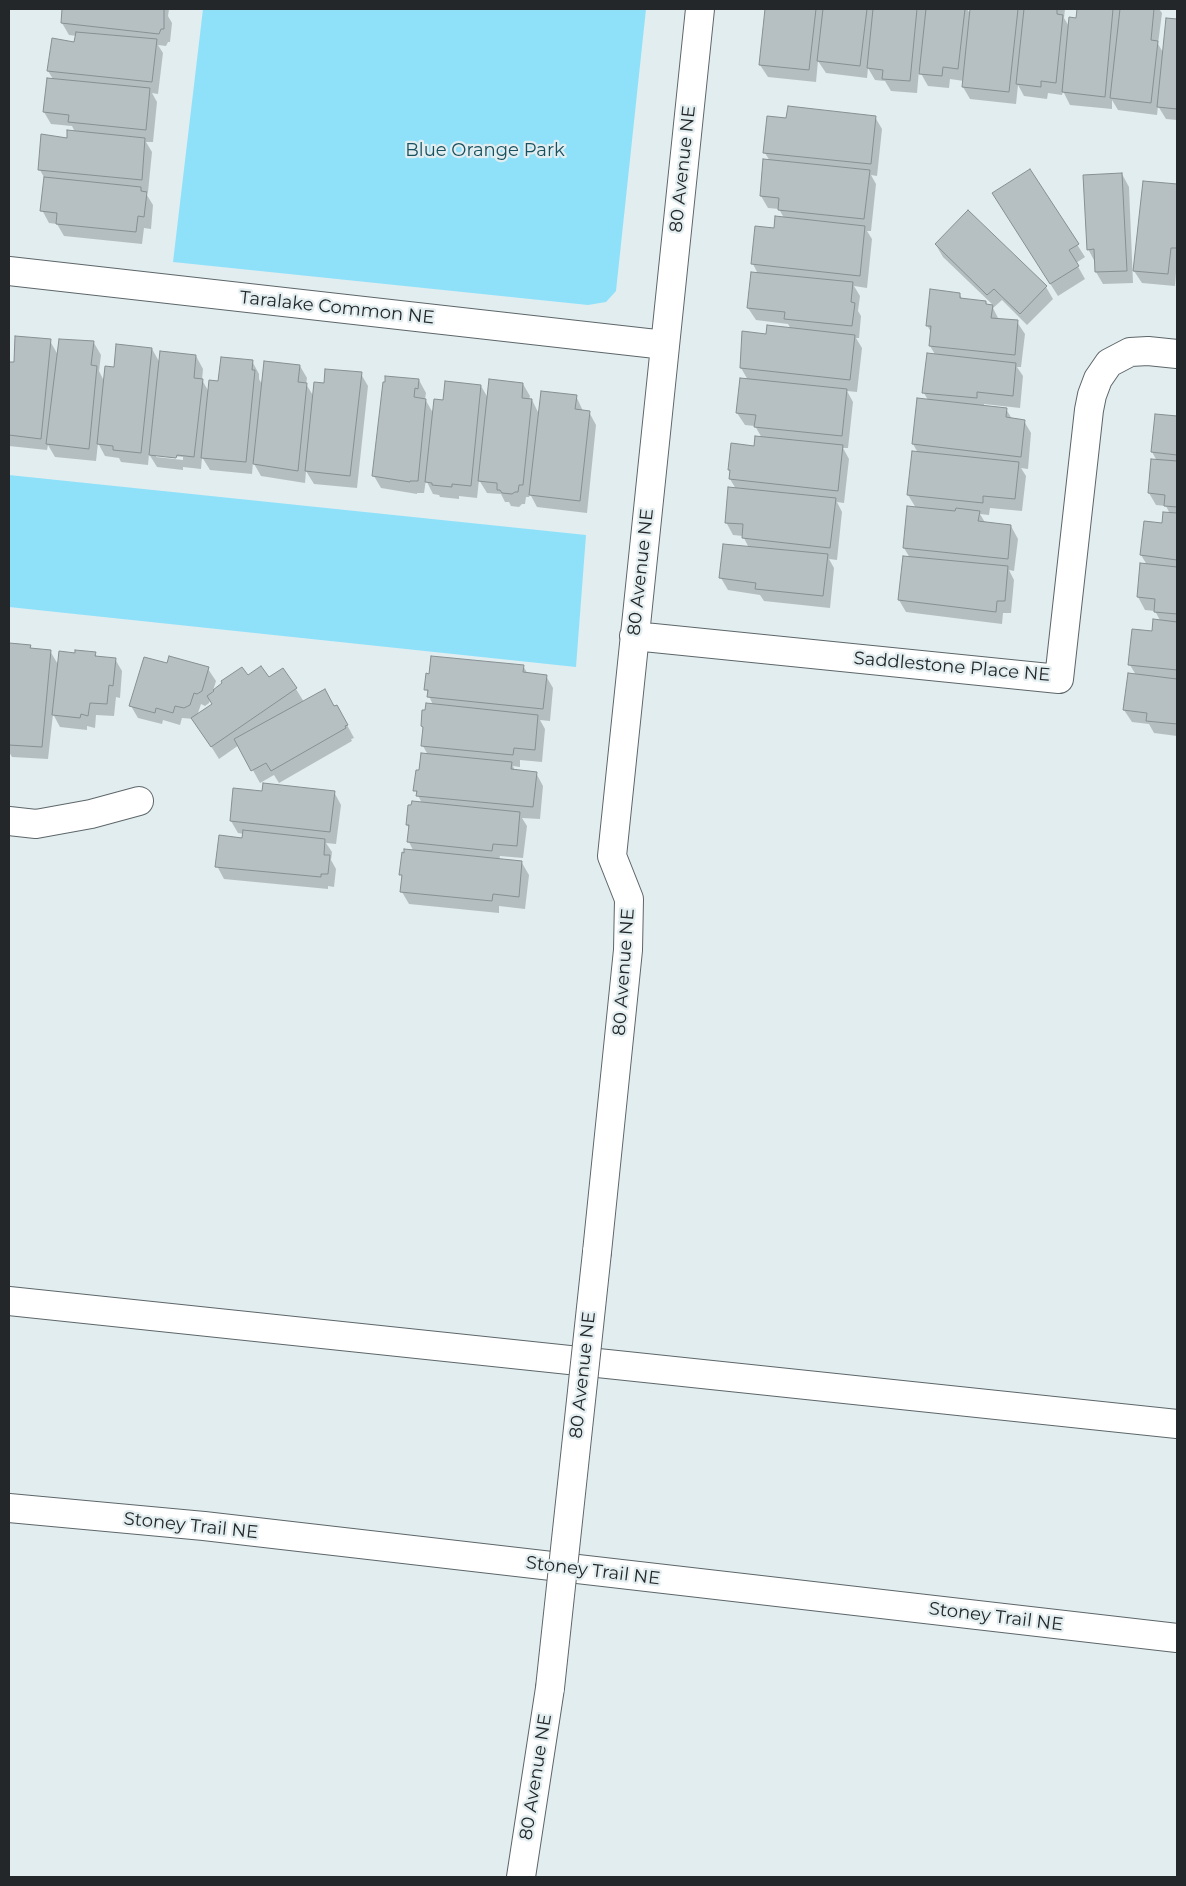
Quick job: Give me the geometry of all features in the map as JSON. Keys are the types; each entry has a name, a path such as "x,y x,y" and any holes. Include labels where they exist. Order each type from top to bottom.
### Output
{"main road":[{"name":"80 Avenue NE","path":"521,1877 550,1688 628,950 629,899 612,856 700,9"},
{"name":"Taralake Common NE","path":"9,271 665,345"},
{"name":"Saddlestone Place NE","path":"634,636 1058,679 1088,410 1092,395 1098,379 1109,363 1130,352 1148,351 1177,354"},
{"path":"9,820 36,824 91,814 139,801"},
{"path":"9,1301 1177,1424"},
{"name":"Stoney Trail NE","path":"9,1508 204,1526 1177,1638"}],"green space":[{"name":"Blue Orange Park","path":"203,9 646,9 616,291 606,302 588,305 173,262"},
{"path":"9,475 586,535 576,667 9,607"}],"building":[{"path":"62,9 164,9 164,29 161,29 159,34 61,23"},
{"path":"765,9 816,9 809,70 759,65"},
{"path":"823,9 867,9 860,66 817,61"},
{"path":"873,9 917,9 910,81 882,79 883,70 867,68"},
{"path":"926,9 965,9 958,69 943,67 942,76 919,74"},
{"path":"970,9 1018,9 1009,92 962,87"},
{"path":"1024,9 1057,9 1057,14 1063,15 1056,83 1041,81 1041,87 1016,84"},
{"path":"1077,9 1113,9 1105,97 1062,92 1069,17 1076,18"},
{"path":"1120,9 1154,9 1151,40 1158,41 1151,103 1110,98"},
{"path":"1166,18 1177,19 1177,109 1157,107"},
{"path":"76,32 157,39 152,82 47,71 52,38 74,42"},
{"path":"47,78 150,88 146,130 68,122 69,115 43,112"},
{"path":"788,106 876,116 871,164 763,153 767,116 786,118"},
{"path":"67,130 145,138 142,180 38,170 41,134 67,138"},
{"path":"763,159 870,170 864,219 778,210 779,198 760,196"},
{"path":"1030,169 1079,244 1069,250 1079,266 1050,284 992,193"},
{"path":"1122,173 1127,271 1095,272 1094,249 1087,250 1083,175"},
{"path":"44,177 141,187 141,191 147,192 144,217 138,216 136,232 56,224 57,213 40,211"},
{"path":"1143,181 1177,184 1177,248 1171,248 1168,274 1133,271"},
{"path":"968,210 1047,286 1020,314 994,289 987,295 935,244"},
{"path":"775,216 865,226 860,276 751,264 755,226 774,228"},
{"path":"751,272 853,282 851,302 855,303 852,326 784,319 785,312 747,308"},
{"path":"930,289 960,293 960,298 986,301 986,304 993,305 991,318 1018,320 1015,355 929,346 931,326 926,326"},
{"path":"767,325 855,335 850,380 740,368 742,331 766,334"},
{"path":"15,336 51,339 41,439 9,435 9,362 14,362"},
{"path":"59,339 94,341 91,365 97,366 89,449 46,444"},
{"path":"116,344 152,348 141,453 113,450 113,446 97,444 105,366 114,367"},
{"path":"160,351 196,355 194,378 203,379 194,457 177,455 176,458 149,455"},
{"path":"927,353 1016,363 1013,396 977,392 977,398 922,393"},
{"path":"221,357 253,360 252,370 255,370 246,462 201,458 209,380 218,381"},
{"path":"264,361 300,365 298,382 307,383 298,471 253,464"},
{"path":"325,369 362,372 350,476 305,471 314,382 324,383"},
{"path":"385,376 419,379 418,389 415,388 414,397 426,399 418,481 410,482 372,476"},
{"path":"740,378 847,389 842,436 754,427 756,415 736,413"},
{"path":"489,379 523,383 522,398 532,399 523,485 519,485 518,492 512,494 502,493 500,490 497,490 497,483 478,481"},
{"path":"445,381 481,385 471,486 452,484 452,487 432,485 432,483 425,482 434,399 443,400"},
{"path":"541,391 577,395 575,409 590,411 580,501 529,495"},
{"path":"917,398 1007,408 1006,417 1025,420 1021,457 912,444"},
{"path":"1155,414 1177,416 1177,455 1151,452"},
{"path":"755,436 843,445 838,491 729,479 731,443 754,446"},
{"path":"912,451 1019,462 1015,499 983,496 983,503 907,495"},
{"path":"1151,459 1177,461 1177,507 1164,506 1165,495 1148,493"},
{"path":"728,487 836,498 830,548 742,538 743,524 725,523"},
{"path":"907,506 955,511 956,508 980,511 978,521 1011,525 1008,559 903,548"},
{"path":"1163,512 1177,513 1177,560 1140,555 1144,521 1162,523"},
{"path":"723,544 828,554 823,596 755,589 756,583 719,578"},
{"path":"903,556 1008,566 1005,601 997,601 996,612 898,600"},
{"path":"1140,563 1177,567 1177,614 1154,612 1155,599 1137,597"},
{"path":"1153,619 1177,622 1177,670 1128,665 1132,629 1152,631"},
{"path":"9,643 31,645 30,648 51,650 42,747 9,745"},
{"path":"75,650 96,652 95,656 116,658 113,686 109,685 107,704 90,703 88,716 81,714 80,718 52,715 59,651 75,653"},
{"path":"169,656 209,667 202,691 197,694 194,693 190,705 184,708 175,706 173,713 156,708 155,713 129,706 144,657 167,663"},
{"path":"431,656 524,665 523,672 547,675 543,709 427,697 428,690 424,690 426,673 429,674"},
{"path":"261,666 269,677 283,668 297,688 211,747 191,718 212,704 207,696 222,683 221,681 242,667 248,675"},
{"path":"1128,673 1177,679 1177,724 1146,721 1147,713 1123,710"},
{"path":"325,689 334,706 337,705 348,725 345,726 346,728 271,771 266,763 251,771 234,739"},
{"path":"426,703 538,715 535,750 514,748 513,755 421,746 422,710 425,710"},
{"path":"421,753 512,762 511,769 537,772 533,807 416,796 417,791 413,791 416,770 419,770"},
{"path":"263,783 335,791 330,832 230,821 233,788 262,791"},
{"path":"412,801 520,812 517,846 493,844 492,851 407,842 409,825 406,825 408,805 411,805"},
{"path":"243,830 325,839 324,855 330,855 328,874 321,874 321,877 215,867 219,835 242,838"},
{"path":"404,849 522,861 519,897 493,894 492,901 400,892 402,875 399,875"}]}
